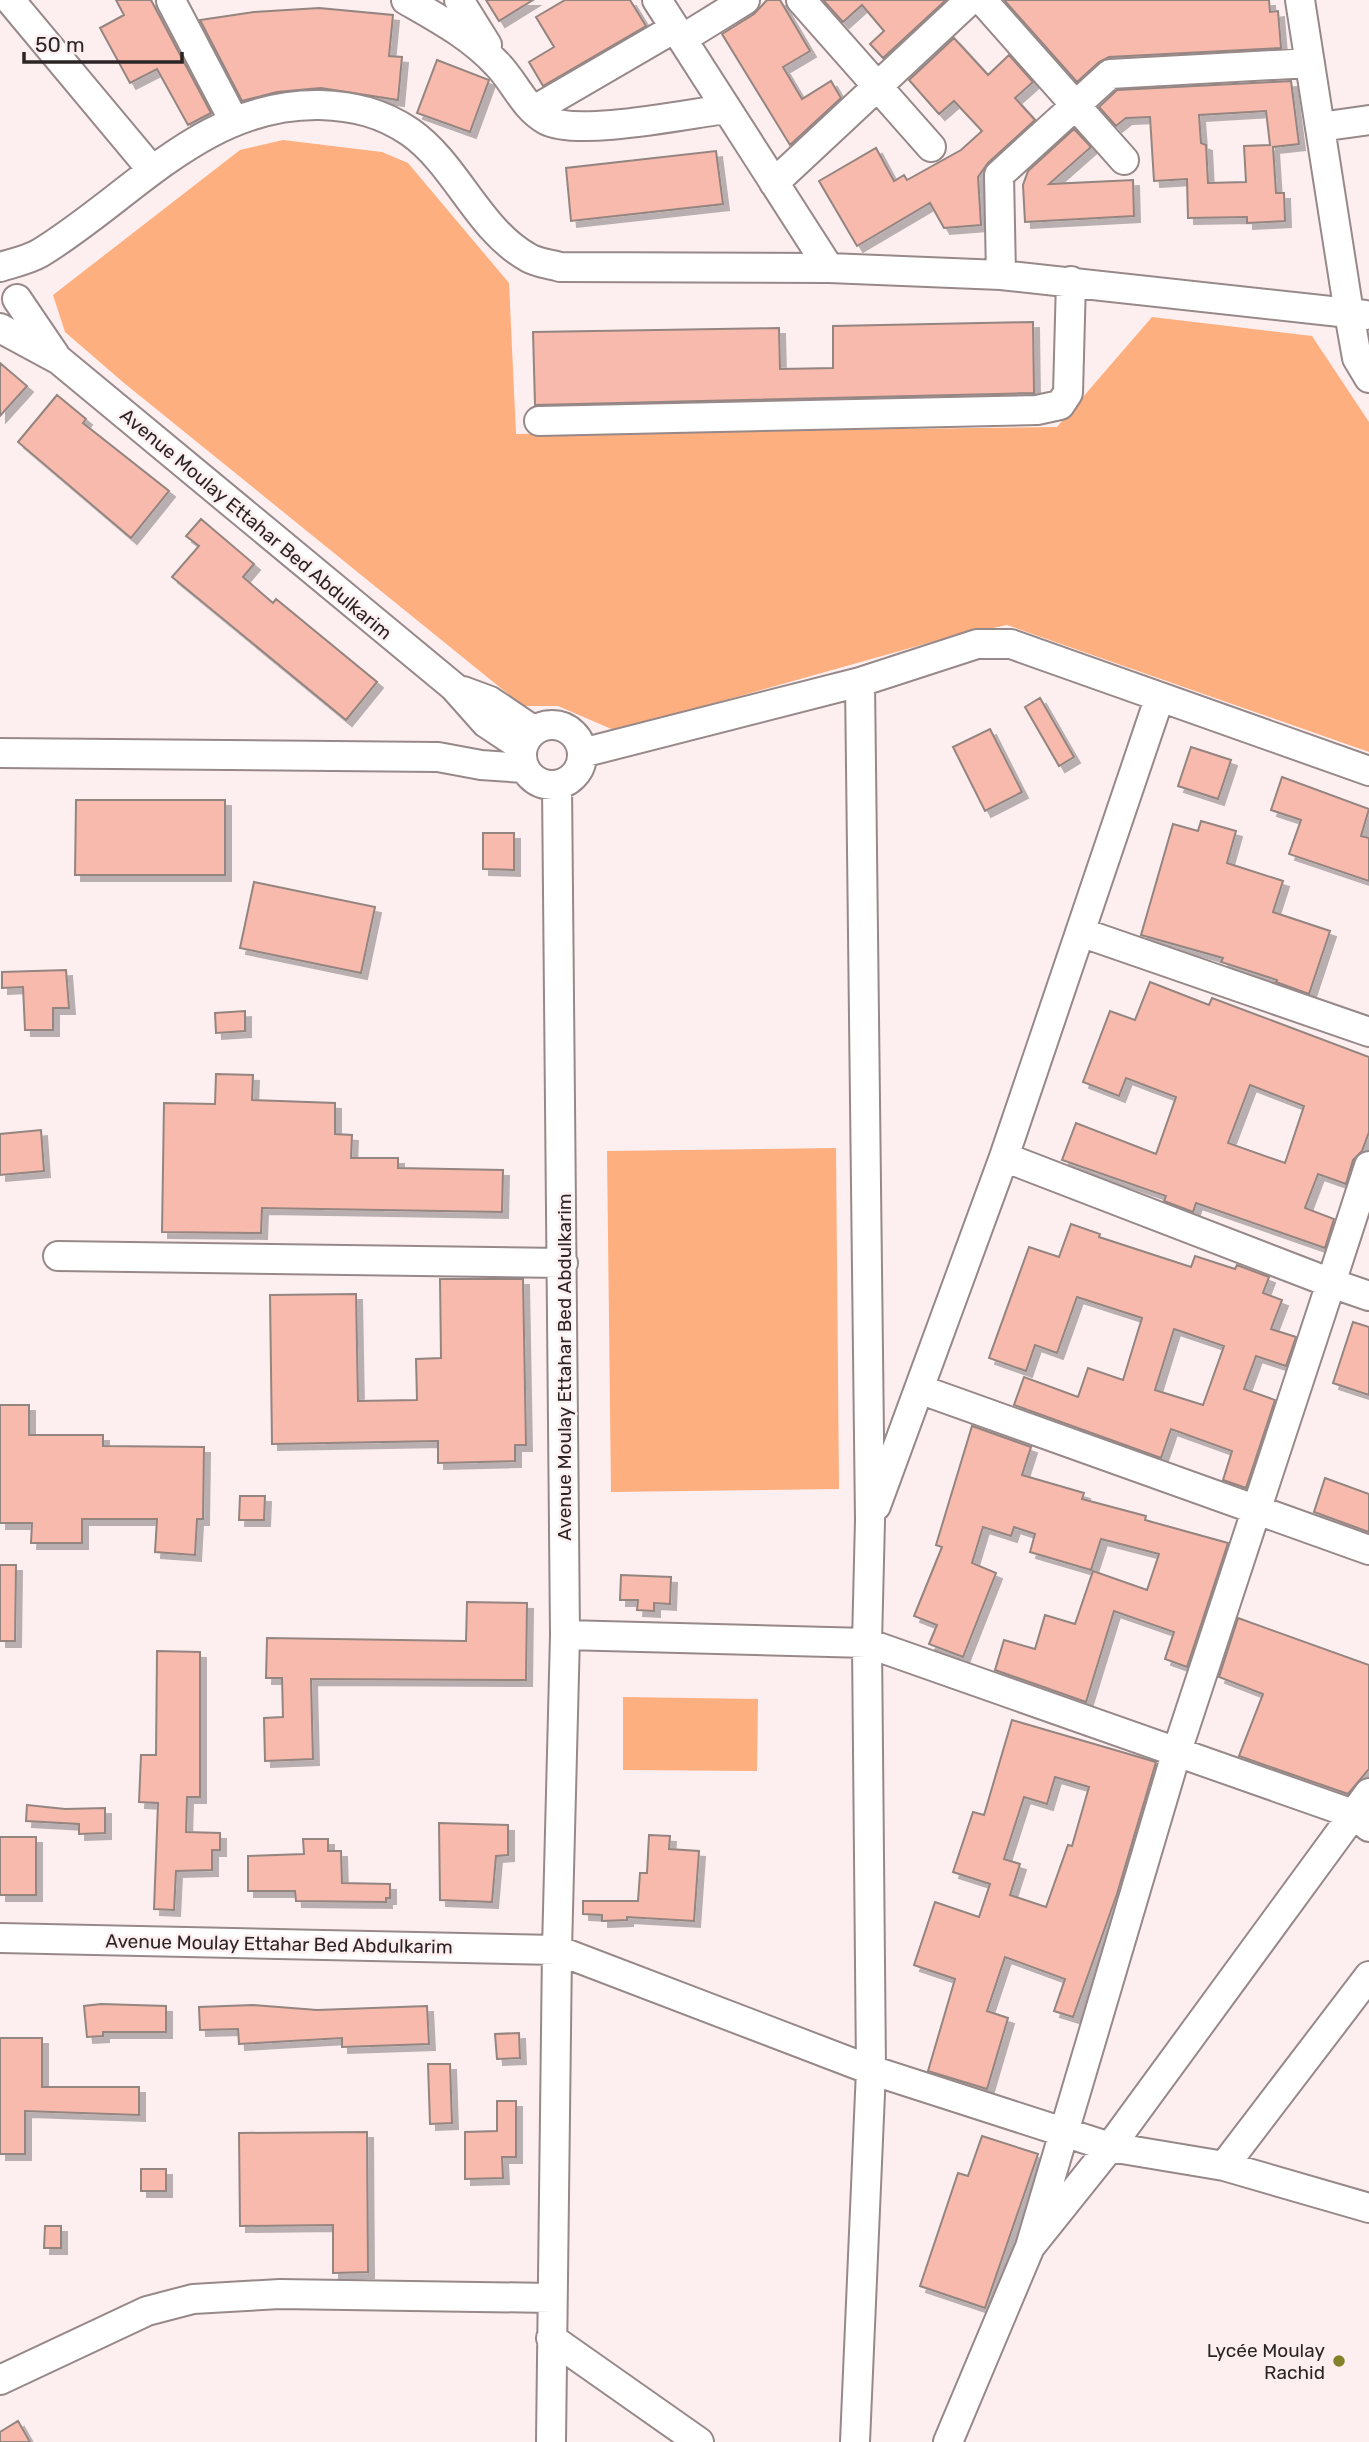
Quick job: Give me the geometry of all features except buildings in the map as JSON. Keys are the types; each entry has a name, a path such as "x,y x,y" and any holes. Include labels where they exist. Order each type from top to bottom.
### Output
{"street":[{"path":"10,0 152,170"},
{"path":"174,0 234,121"},
{"path":"406,0 466,34 499,65"},
{"path":"459,0 524,102 547,121 578,128 726,109"},
{"path":"657,0 830,268"},
{"path":"534,110 745,0"},
{"path":"801,0 931,147"},
{"path":"774,183 970,0"},
{"path":"982,0 1124,160"},
{"path":"1300,0 1320,127 1359,314 1357,358 1369,378"},
{"path":"1001,275 999,175 1110,74 1310,63"},
{"path":"0,321 11,313 9,281 38,254 152,170 246,115 301,105 350,106 392,120 425,143 502,237 531,259 560,267 830,268 1001,275 1359,314"},
{"path":"1320,127 1369,120"},
{"name":"Avenue Moulay Ettahar Bed Abdulkarim","path":"9,281 59,360"},
{"path":"539,421 1037,410 1060,405 1068,393 1070,281"},
{"name":"Avenue Moulay Ettahar Bed Abdulkarim","path":"0,328 59,360 454,687 486,723 525,749"},
{"path":"582,753 860,682 978,644 1011,644 1159,699 1369,771"},
{"path":"855,2442 871,2070 867,1643 870,1520 860,682"},
{"path":"870,1520 1004,1157 1159,699"},
{"path":"0,753 438,757 485,748 525,749 551,724 560,725 575,736 582,753 572,777 556,785 537,781 525,749"},
{"name":"Avenue Moulay Ettahar Bed Abdulkarim","path":"551,2442 557,1950 565,1635 564,1263 556,785"},
{"path":"1080,932 1369,1032"},
{"path":"1004,1157 1369,1296"},
{"path":"948,2442 1030,2247 1176,1754 1369,1166"},
{"path":"58,1256 564,1263"},
{"path":"919,1389 1369,1550"},
{"path":"565,1635 867,1643 1176,1754 1364,1811 1110,2147 1030,2247"},
{"name":"Avenue Moulay Ettahar Bed Abdulkarim","path":"0,1938 557,1950"},
{"path":"557,1950 871,2070 1110,2147 1224,2166 1369,2208"},
{"path":"1224,2166 1369,1976"},
{"path":"0,2380 146,2311 193,2299 280,2294 552,2298"},
{"path":"551,2338 699,2442"}],"shaded area":[{"path":"283,140 382,152 408,163 509,283 516,434 1057,427 1152,317 1312,336 1369,422 1369,752 1007,625 946,638 616,731 558,706 523,706 124,383 65,332 53,295 240,150"},
{"path":"836,1148 839,1489 611,1492 607,1151"},
{"path":"623,1697 758,1699 757,1771 623,1770"}],"place":[{"name":"Lycée Moulay Rachid","path":"1339,2361"}]}
